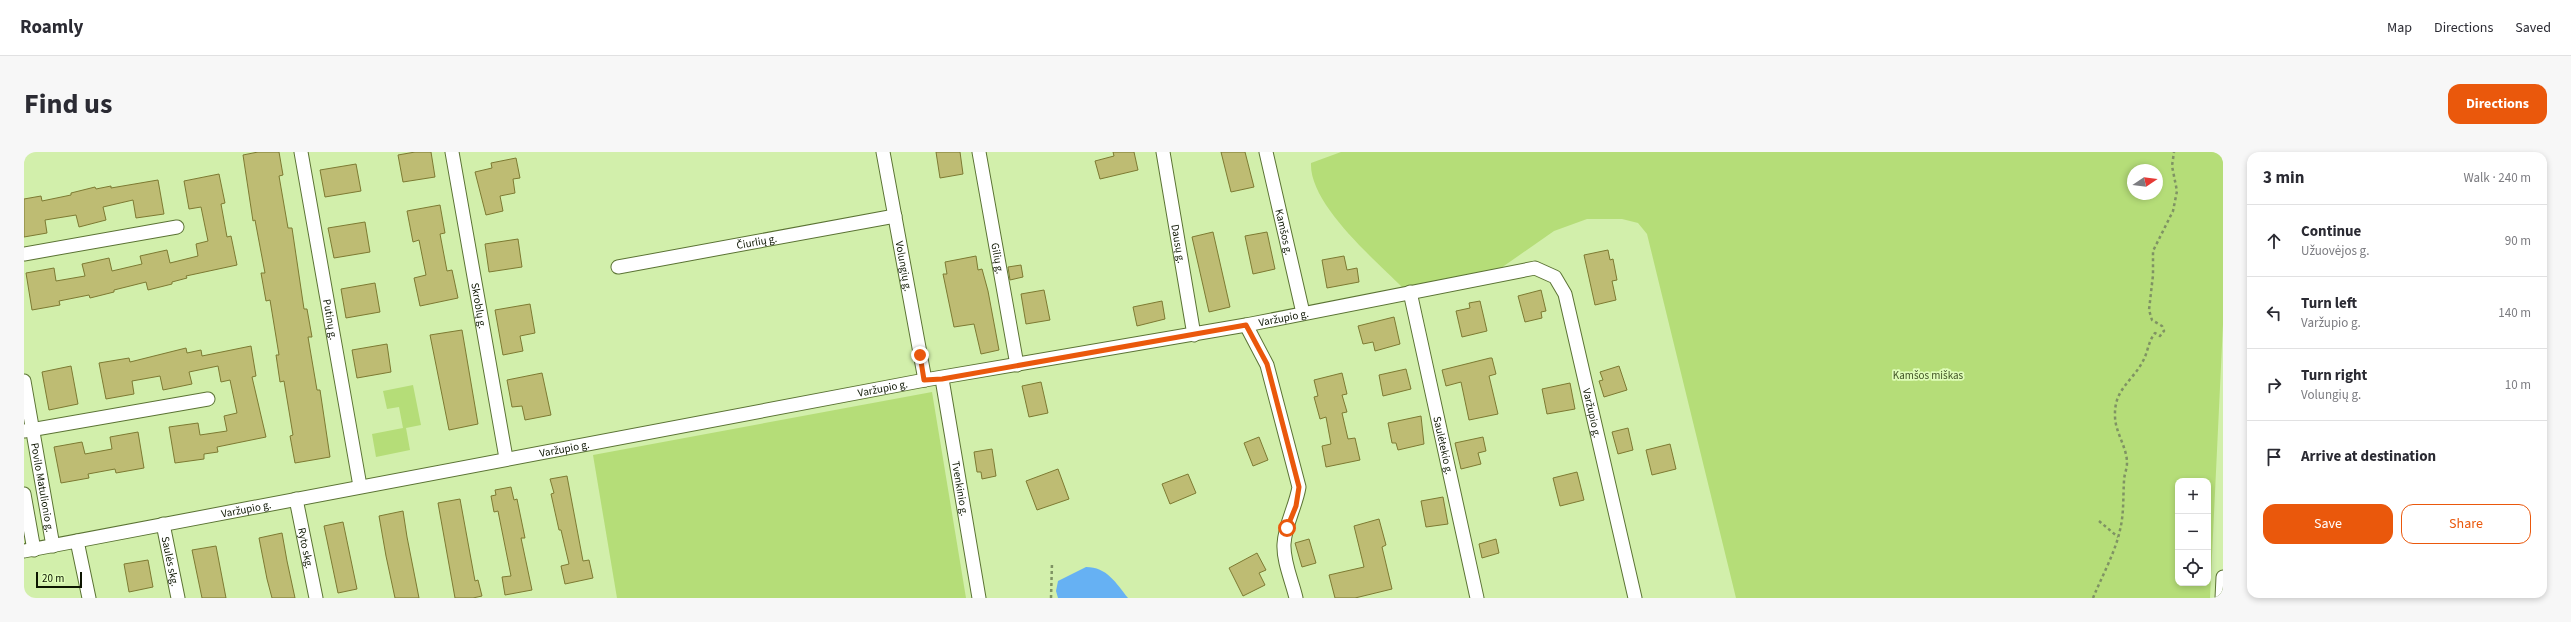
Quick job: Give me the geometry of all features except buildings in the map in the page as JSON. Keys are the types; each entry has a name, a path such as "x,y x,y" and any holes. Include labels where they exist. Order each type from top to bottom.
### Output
{"street":[{"name":"Putinų g.","path":"301,152 360,486"},
{"name":"Skroblų g.","path":"452,152 506,458"},
{"name":"Volungių g.","path":"883,152 924,380"},
{"name":"Gilių g.","path":"979,152 1017,365"},
{"name":"Dausų g.","path":"1163,152 1194,335"},
{"name":"Kamšos g.","path":"1266,152 1303,313"},
{"name":"Čiurlių g.","path":"618,267 895,216"},
{"path":"24,254 177,227"},
{"name":"Varžupio g.","path":"29,550 506,458 924,380 942,379 1194,335 1535,268 1556,277 1565,294 1634,598"},
{"name":"Saulėtekio g.","path":"1410,292 1477,598"},
{"path":"1246,325 1267,364 1299,487 1284,542 1284,553 1296,598"},
{"name":"Tvenkinio g.","path":"942,379 979,598"},
{"name":"Povilo Matulionio g.","path":"24,381 28,430 53,546"},
{"path":"28,430 208,399"},
{"name":"Povilo Matulionio g.","path":"24,494 29,550"},
{"name":"Ryto skg.","path":"296,499 316,598"},
{"name":"Saulės skg.","path":"163,524 178,598"},
{"path":"77,541 89,598"},
{"path":"2222,598 2223,577"}],"path":[{"path":"2093,598 2118,537 2123,510 2124,479 2127,464 2124,442 2115,418 2116,404 2122,386 2136,373 2144,359 2150,339 2155,333 2160,336 2164,331 2162,326 2152,320 2149,310 2153,275 2153,251 2173,211 2177,191 2172,166 2174,152"},
{"path":"2099,522 2118,537"},
{"path":"1051,598 1052,563"}],"green space":[{"name":"Kamšos miškas","path":"1341,152 2223,152 2223,324 2211,577 2211,478 2175,478 2175,586 2211,586 2210,598 1736,598 1647,234 1638,223 1622,219 1587,219 1554,231 1501,268 1402,287 1345,230 1320,196 1313,179 1311,163"},
{"path":"413,385 421,425 406,428 410,450 376,457 372,434 403,428 399,407 387,409 383,391"},
{"path":"932,392 966,598 617,598 593,455"}],"water":[{"path":"1086,567 1100,570 1105,573 1115,582 1128,598 1058,598 1056,591 1058,581"}],"route":[{"path":"920,355 924,380 942,379 1246,325 1267,364 1299,487 1296,506 1287,528"}]}
